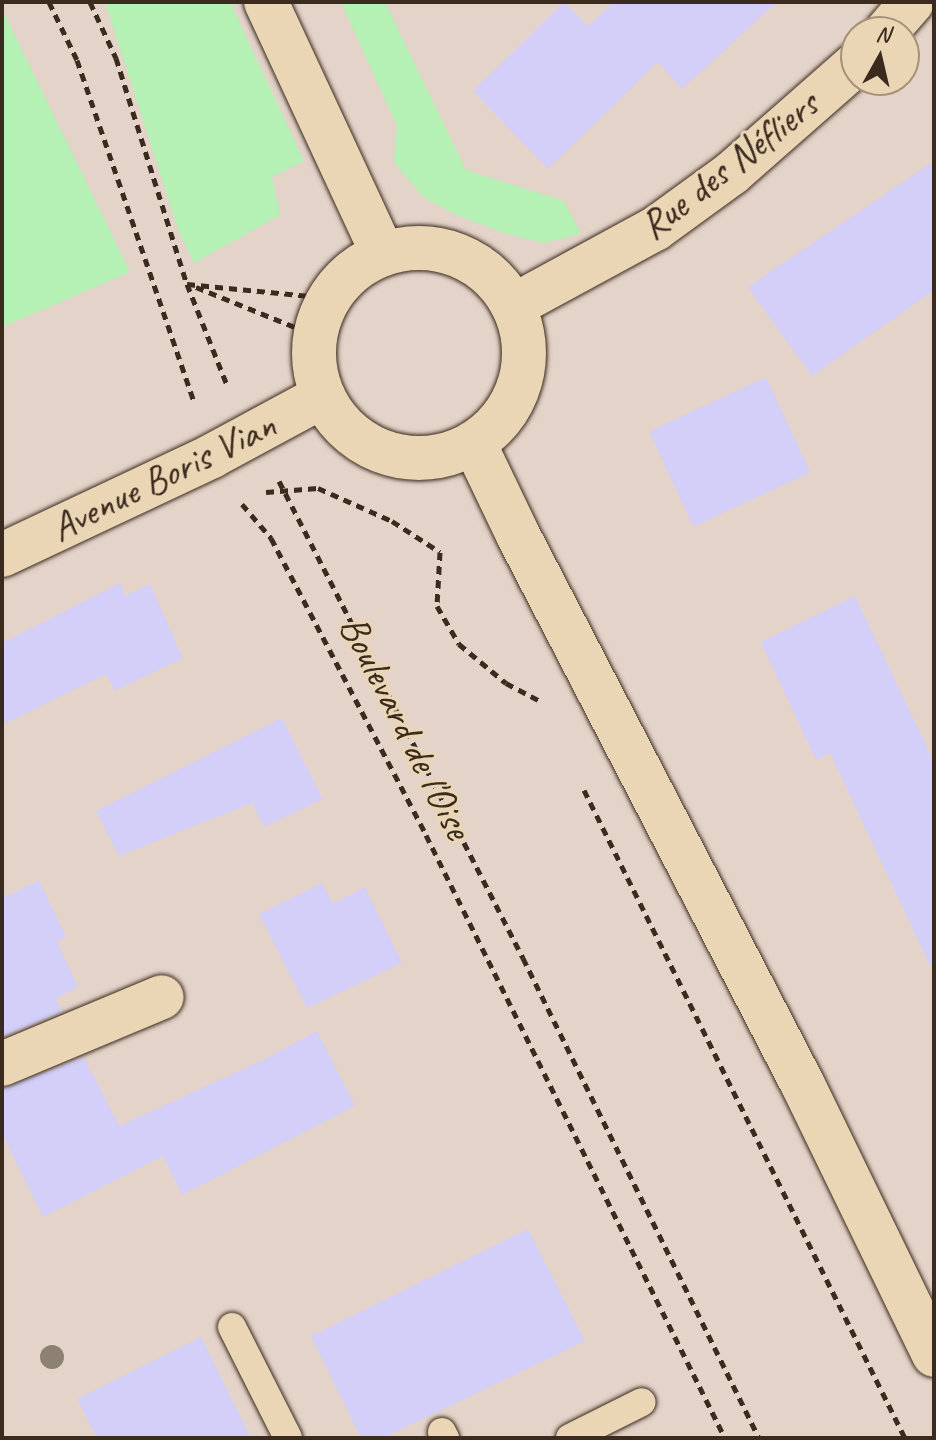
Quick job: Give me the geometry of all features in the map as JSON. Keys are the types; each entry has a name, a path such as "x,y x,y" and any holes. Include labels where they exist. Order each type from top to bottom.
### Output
{"main road":[{"path":"266,2 383,254"},
{"name":"Rue des Néfliers","path":"513,306 655,229 732,173 840,78"},
{"path":"418,248 460,257 495,280 513,306 523,337 522,373 505,413 474,443 431,458 395,455 373,448 355,436 336,419 323,396 315,372 322,317 355,270 383,254 418,248"},
{"name":"Avenue Boris Vian","path":"2,555 248,436 323,396"},
{"path":"474,443 518,535 803,1085 934,1355"},
{"path":"2,1064 162,997"}],"lane":[{"path":"232,1327 288,1438"},
{"path":"570,1438 642,1402"}],"path":[{"path":"49,2 77,60 199,415"},
{"name":"Boulevard de l'Oise","path":"90,2 116,58 187,284 248,436 286,491 516,944 759,1438"},
{"path":"187,284 322,317"},
{"path":"187,284 322,317"},
{"path":"260,492 318,488 392,521 440,552 437,606 459,644 506,683 545,704"},
{"name":"Boulevard de l'Oise","path":"233,494 271,538 426,835 725,1438"},
{"path":"579,780 905,1438"}],"green space":[{"path":"105,2 230,2 304,161 272,177 280,215 194,263 178,229"},
{"path":"341,2 385,2 466,170 564,201 581,234 544,243 504,233 456,215 422,196 394,162 397,126"},
{"path":"2,9 130,272 2,327"}],"building":[{"path":"564,2 588,26 614,2 777,2 682,89 658,62 548,169 473,91"},
{"path":"934,161 934,290 812,376 748,287"},
{"path":"766,377 810,472 693,527 649,432"},
{"path":"120,583 125,596 150,584 183,658 115,691 106,674 2,725 2,643"},
{"path":"855,596 934,762 934,974 830,753 816,760 761,642"},
{"path":"282,718 323,799 264,827 252,803 119,856 96,811"},
{"path":"39,880 66,937 57,942 78,987 56,998 62,1012 2,1037 2,889 6,897"},
{"path":"322,883 333,904 365,887 402,963 307,1008 259,914"},
{"path":"317,1031 355,1106 182,1195 163,1156 43,1217 2,1133 2,1088 84,1057 119,1126 261,1061"},
{"path":"528,1229 585,1341 383,1438 361,1438 311,1336"},
{"path":"201,1337 251,1438 97,1438 77,1399"}]}
